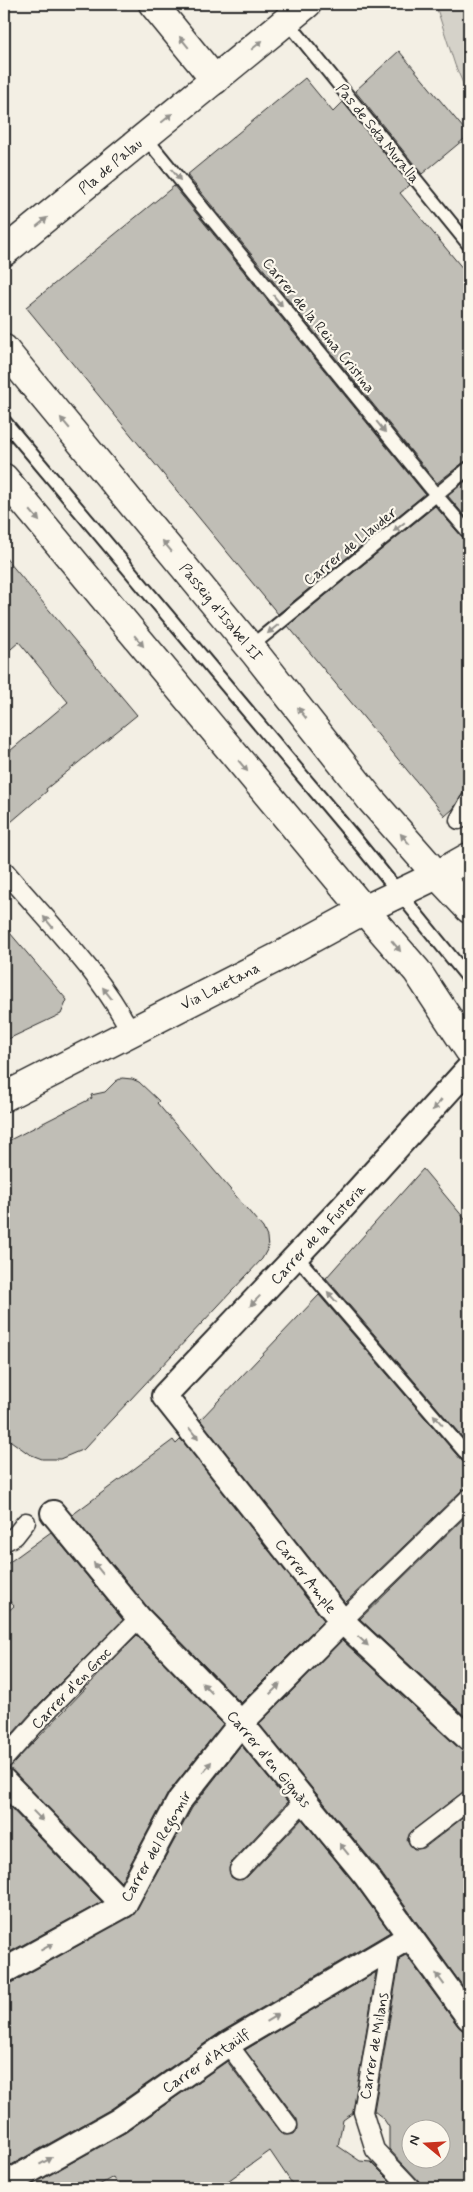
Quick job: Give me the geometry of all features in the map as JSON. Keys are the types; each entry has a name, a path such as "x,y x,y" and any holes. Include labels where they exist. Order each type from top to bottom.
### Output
{"street":[{"path":"154,4 215,80"},
{"name":"Pla de Palau","path":"4,252 307,4"},
{"name":"Passeig d'Isabel II","path":"4,349 250,647 371,800 437,876 469,909"},
{"path":"4,478 417,971 469,1050"},
{"path":"459,820 469,802"},
{"name":"Via Laietana","path":"4,1098 364,910 437,876 469,857"},
{"path":"4,870 87,967 118,1007 130,1031"},
{"name":"Carrer de la Fusteria","path":"164,1396 297,1257 469,1068"},
{"name":"Carrer Ample","path":"164,1396 342,1621 469,1739"},
{"path":"342,1621 469,1498"},
{"name":"Carrer d'en Gignàs","path":"53,1513 139,1618 241,1723 366,1876 400,1942 469,2018"},
{"path":"4,1542 15,1536 26,1522"},
{"name":"Carrer d'en Groc","path":"4,1759 48,1710 139,1618"},
{"name":"Carrer del Regomir","path":"4,1971 124,1905 180,1800 241,1723 342,1621"},
{"path":"4,1781 124,1905"},
{"path":"239,1870 304,1800"},
{"path":"418,1840 469,1800"},
{"name":"Carrer d'Ataülf","path":"4,2185 118,2121 228,2044 400,1942"},
{"name":"Carrer de Milans","path":"400,1942 363,2112 375,2150 411,2188"},
{"path":"228,2044 288,2125"}],"lane":[{"name":"Pas de Sota Muralla","path":"286,21 467,242"},
{"name":"Carrer de la Reina Cristina","path":"145,137 469,533"},
{"path":"4,421 401,894 469,979"},
{"name":"Carrer de Llauder","path":"250,647 469,468"},
{"path":"297,1257 469,1457"}],"shaded area":[{"path":"444,4 463,4 469,19 469,97 455,65 437,9"}],"building":[{"path":"399,51 469,135 422,174 355,91"},
{"path":"305,78 333,112 343,102 410,185 400,193 469,276 469,460 437,483 187,175"},
{"path":"174,186 425,494 278,614 26,307"},
{"path":"469,478 469,521 448,496"},
{"path":"435,506 463,538 469,541 469,791 463,793 453,809 445,816 288,626"},
{"path":"4,556 137,715 46,789 47,791 4,828 4,756 68,702 19,642 4,655"},
{"path":"4,926 67,1000 61,1014 4,1041"},
{"path":"122,1078 139,1082 159,1101 157,1103 263,1228 267,1237 268,1248 262,1259 84,1449 60,1459 42,1459 29,1454 4,1436 4,1143 92,1098 91,1095 105,1092"},
{"path":"423,1169 469,1224 469,1445 326,1278"},
{"path":"319,1295 463,1462 469,1465 469,1488 462,1490 345,1603 200,1420"},
{"path":"181,1439 324,1620 241,1703 149,1609 72,1515 173,1440 176,1444"},
{"path":"469,1513 469,1720 360,1619"},
{"path":"51,1532 123,1620 40,1703 4,1743 4,1615 14,1606 4,1595 4,1566"},
{"path":"137,1635 223,1724 168,1793 121,1882 9,1768"},
{"path":"342,1640 460,1749 469,1752 469,1790 463,1792 412,1831 407,1840 414,1849 424,1848 469,1813 469,1995 377,1867 259,1724"},
{"path":"241,1745 288,1802 231,1863 229,1868 231,1877 237,1880 247,1877 302,1819 355,1884 390,1932 221,2032 111,2109 4,2169 4,1985 11,1983 134,1914 192,1808"},
{"path":"4,1801 102,1902 4,1955"},
{"path":"406,1955 458,2026 469,2032 469,2188 421,2188 419,2181 409,2170 450,2170 450,2120 400,2120 400,2161 389,2149 389,2127 383,2118 374,2111 400,1958"},
{"path":"376,1972 353,2113 343,2120 338,2146 360,2161 371,2162 397,2188 295,2188 270,2151 218,2188 120,2188 113,2177 94,2188 26,2188 126,2132 227,2061 279,2131 284,2135 294,2134 298,2129 297,2119 245,2050"}]}
